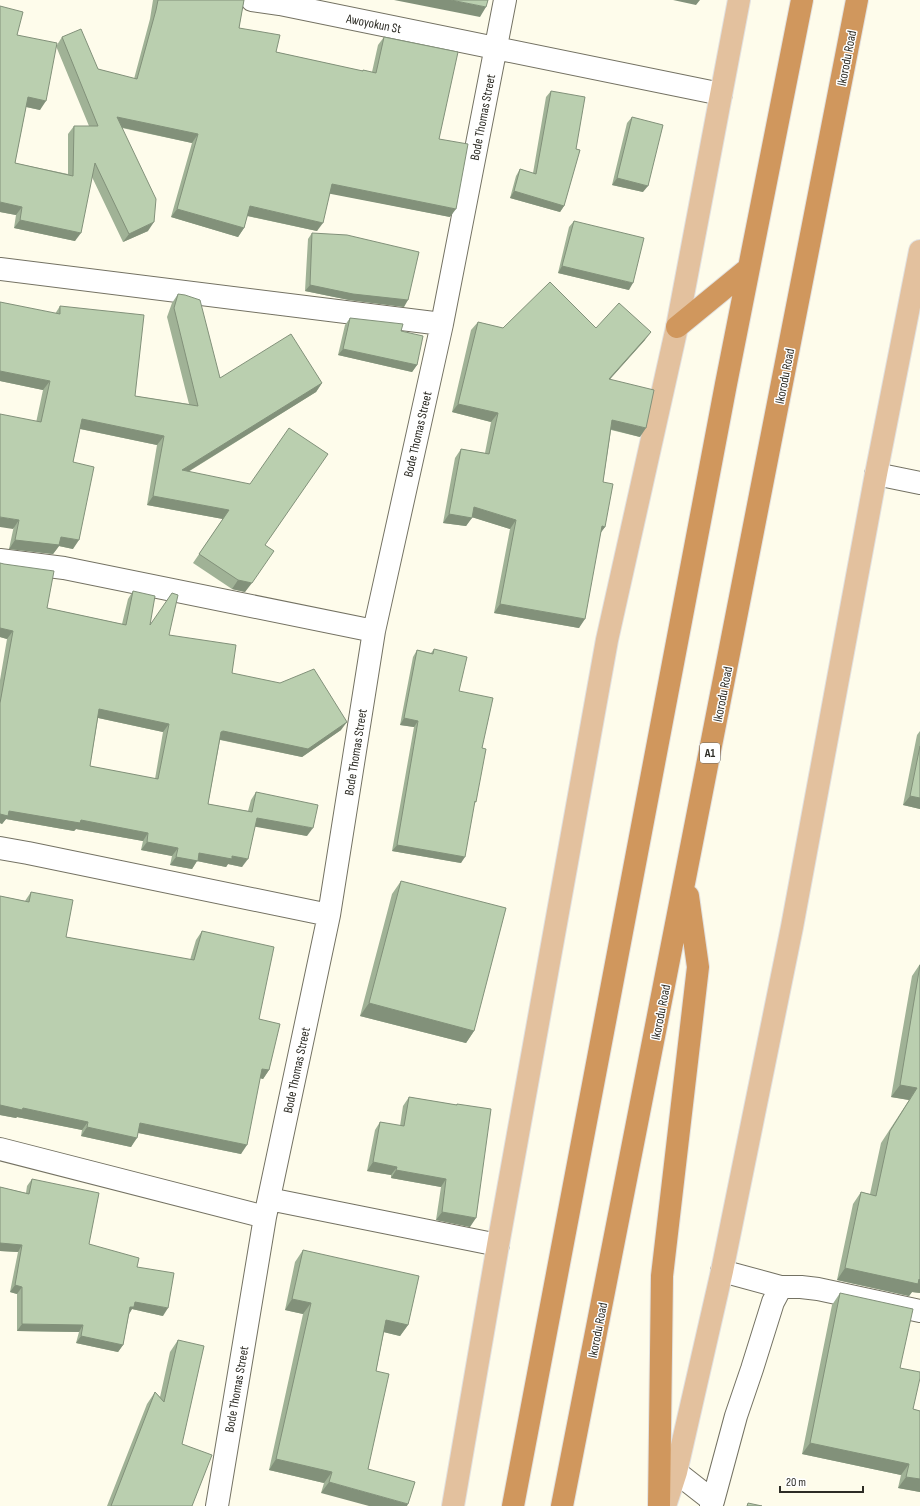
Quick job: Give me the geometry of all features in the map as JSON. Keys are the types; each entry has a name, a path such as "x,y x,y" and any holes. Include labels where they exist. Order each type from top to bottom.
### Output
{"highway":[{"path":"513,1506 749,268 802,0"},
{"name":"Ikorodu Road","path":"562,1506 857,3"},
{"path":"677,327 749,268"},
{"path":"659,1506 662,1276 698,967 686,879"}],"main road":[{"path":"453,1506 498,1245 607,640 677,327 720,94 740,0"},
{"path":"665,1506 676,1472 722,1271 792,928 876,474 920,251"}],"street":[{"name":"Awoyokun St","path":"252,0 280,4 496,47 720,94"},
{"name":"Bode Thomas Street","path":"217,1506 267,1208 330,914 374,632 442,324 505,0"},
{"path":"0,269 442,324"},
{"path":"876,474 920,483"},
{"path":"0,560 64,568 374,632"},
{"path":"0,848 330,914"},
{"path":"0,1150 267,1208 498,1245"},
{"path":"722,1271 781,1287 801,1286 920,1311"},
{"path":"676,1472 712,1503 736,1416 773,1302 781,1287"}],"building":[{"path":"158,0 244,0 239,28 280,35 276,52 363,71 376,73 384,37 458,52 439,139 468,144 456,209 332,184 323,223 250,206 244,228 177,209 198,134 117,117 156,199 154,222 129,234 95,163 81,233 20,220 22,207 0,202 0,6 23,12 17,35 57,43 46,101 28,97 15,163 73,176 74,126 98,126 62,37 81,29 98,69 137,79"},
{"path":"451,0 488,0 486,7"},
{"path":"551,91 585,97 576,149 580,150 564,206 514,191 520,169 536,174"},
{"path":"632,117 663,125 648,186 617,178"},
{"path":"574,221 644,238 633,283 562,266"},
{"path":"312,233 347,235 419,252 408,300 353,294 310,285"},
{"path":"550,282 596,328 619,303 651,332 609,379 654,390 646,428 612,420 603,482 613,484 605,527 602,526 585,619 500,604 516,520 474,507 472,518 449,514 461,449 489,454 498,413 458,404 478,322 503,328"},
{"path":"178,294 200,300 220,378 291,334 322,383 182,470 250,484 289,428 328,454 265,545 274,551 252,583 238,580 199,554 229,510 153,496 164,436 82,419 73,462 94,467 79,540 61,537 59,545 15,540 19,520 0,517 0,414 41,422 50,381 0,371 0,302 60,314 60,306 144,315 135,396 198,406 174,308"},
{"path":"350,318 403,324 401,331 423,336 417,365 343,349"},
{"path":"0,563 54,571 47,608 126,625 133,591 155,596 150,625 172,593 178,595 169,635 236,645 232,673 280,683 314,669 347,722 308,749 223,731 221,732 208,804 252,812 256,792 318,805 313,828 257,818 248,859 232,856 232,859 199,853 198,861 176,857 178,848 147,842 148,833 81,820 80,823 9,811 8,816 0,814 0,703 13,631 0,628","holes":["99,709 169,724 158,779 90,766"]},
{"path":"434,649 467,657 459,691 493,698 482,748 486,749 465,857 397,845 418,721 404,718 417,650 433,654"},
{"path":"920,746 920,798 910,796"},
{"path":"401,881 506,908 474,1031 369,1003"},
{"path":"31,892 73,900 66,937 194,960 202,931 274,947 259,1019 280,1024 269,1070 262,1069 247,1145 140,1123 137,1138 87,1127 88,1122 23,1108 22,1110 0,1105 0,896 29,902"},
{"path":"920,965 920,1280 919,1279 918,1284 845,1268 861,1192 876,1196 890,1131 917,1088 900,1085"},
{"path":"409,1097 491,1109 476,1218 442,1212 446,1179 396,1170 397,1167 373,1162 380,1122 404,1126"},
{"path":"32,1179 99,1193 89,1244 139,1258 137,1267 174,1273 168,1308 135,1302 134,1307 130,1307 123,1345 81,1336 83,1325 22,1324 22,1287 15,1285 22,1245 0,1243 0,1187 29,1194"},
{"path":"303,1250 419,1276 408,1325 386,1320 376,1371 389,1374 368,1469 415,1482 408,1504 329,1482 332,1472 276,1459 311,1303 292,1299"},
{"path":"840,1293 913,1309 900,1368 920,1372 913,1409 920,1411 920,1479 906,1477 909,1464 810,1443"},
{"path":"178,1340 204,1346 182,1444 212,1455 192,1506 111,1506 155,1392 164,1402"},
{"path":"748,1503 762,1506 747,1506"}]}
